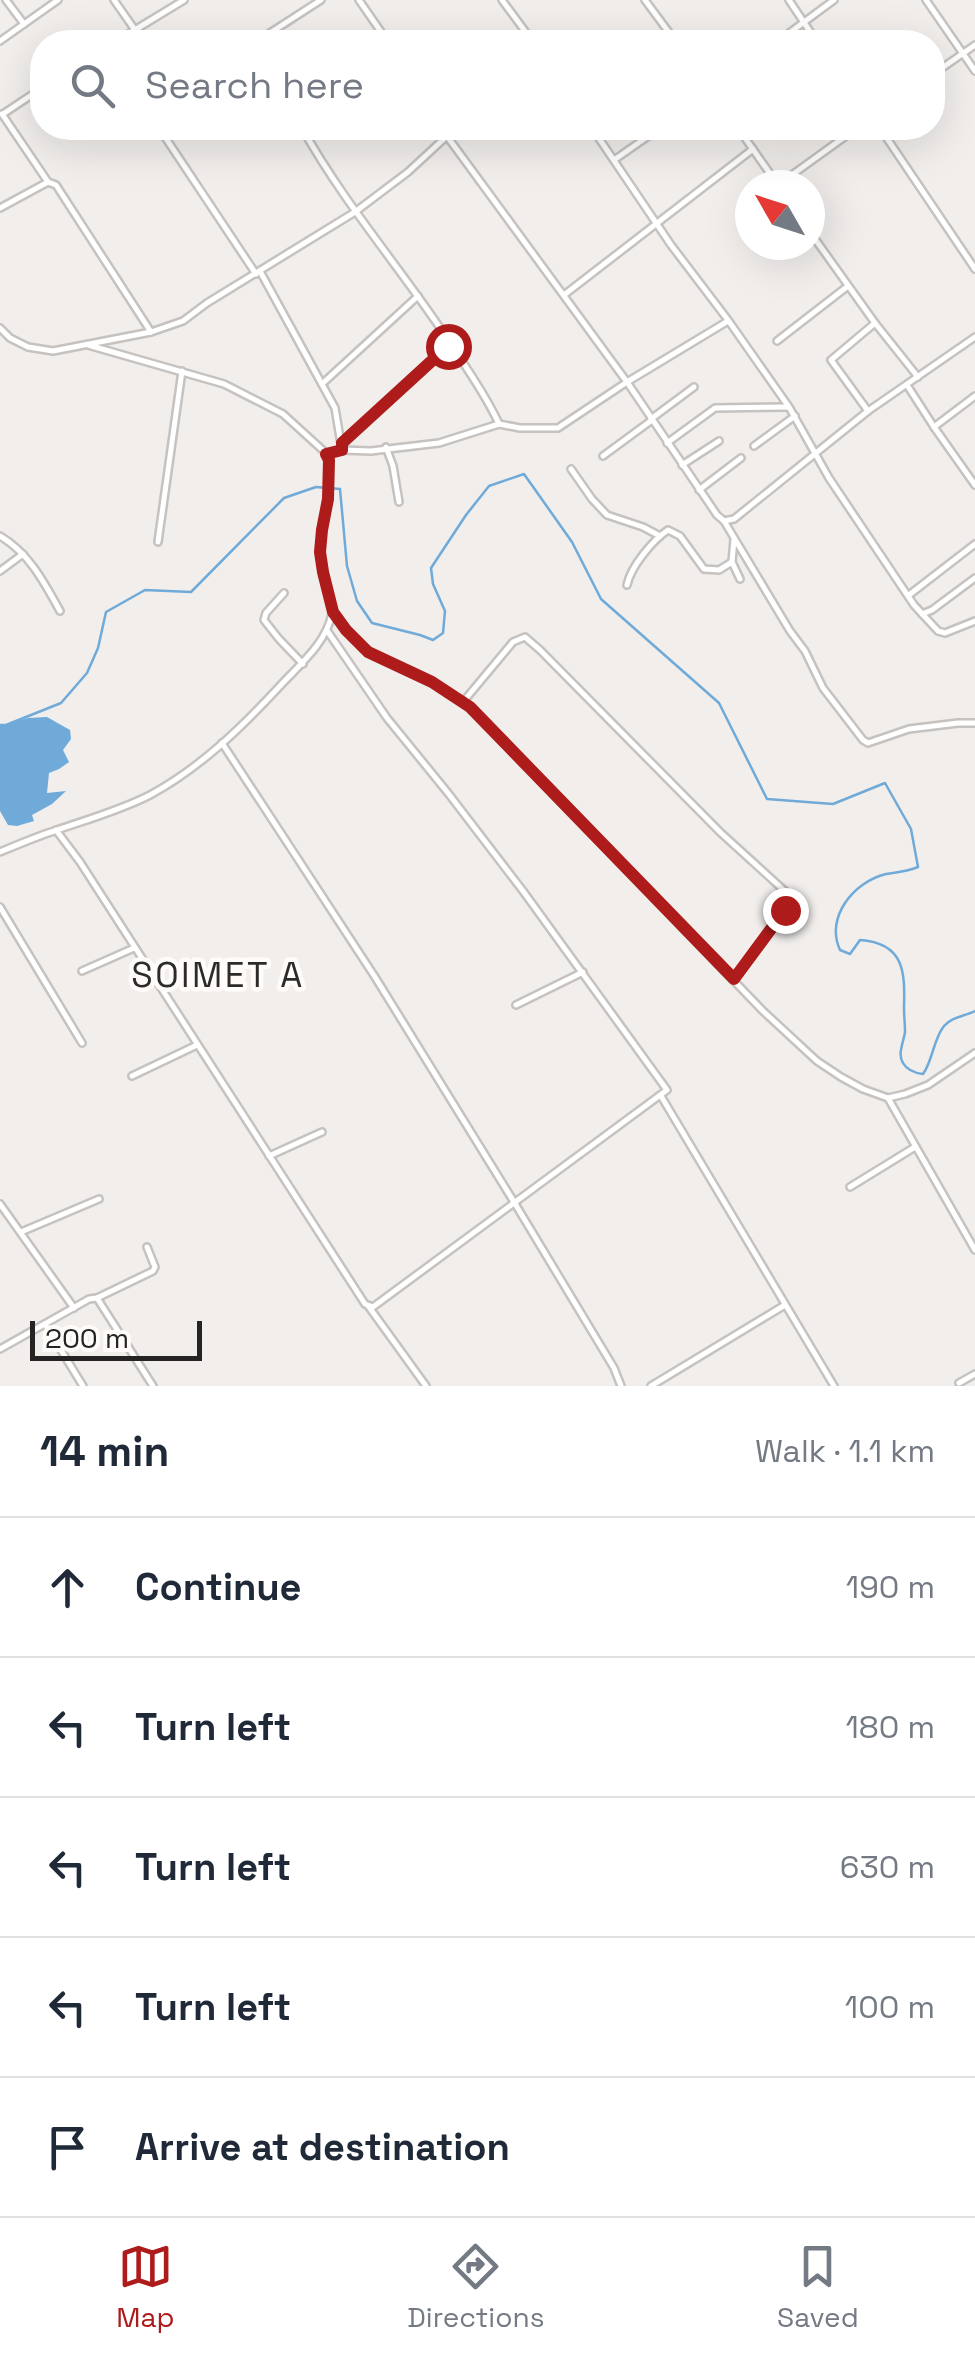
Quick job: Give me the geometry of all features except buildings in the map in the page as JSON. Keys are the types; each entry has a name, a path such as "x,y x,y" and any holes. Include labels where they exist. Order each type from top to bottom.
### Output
{"street":[{"path":"6,0 24,24"},
{"path":"0,41 58,0"},
{"path":"114,0 135,30 184,0"},
{"path":"274,30 320,0"},
{"path":"359,0 380,30"},
{"path":"502,0 524,30"},
{"path":"645,0 667,30"},
{"path":"789,0 810,30"},
{"path":"793,30 834,0"},
{"path":"926,0 975,71"},
{"path":"945,66 975,45"},
{"path":"30,96 1,114 48,182 56,185 150,332"},
{"path":"167,140 258,273 336,408 342,446"},
{"path":"309,140 355,212 450,343 490,404 498,424"},
{"path":"0,328 34,350 53,351 183,322 355,212 408,172 442,140"},
{"path":"449,140 724,521 805,651 822,688 862,740 868,743 909,730 975,723"},
{"path":"600,140 789,407 828,478 922,614 945,633 975,621"},
{"path":"614,160 643,140"},
{"path":"747,140 778,185 840,140"},
{"path":"888,140 975,270"},
{"path":"564,296 753,149"},
{"path":"0,208 48,182"},
{"path":"825,253 918,377"},
{"path":"777,341 848,286"},
{"path":"322,384 418,296"},
{"path":"342,446 371,451 439,443 498,424 558,428 728,320"},
{"path":"868,411 831,360 875,322"},
{"path":"724,521 734,519 868,411 975,337"},
{"path":"326,454 342,446 450,343"},
{"path":"88,345 224,384 283,414 326,454 328,499 320,552 333,612 346,630 368,652 432,682 463,702 763,1011 817,1061 863,1089 888,1098 928,1085 975,1053"},
{"path":"158,542 182,371"},
{"path":"907,385 975,485"},
{"path":"602,456 694,387"},
{"path":"934,428 975,396"},
{"path":"667,443 716,408 789,407"},
{"path":"754,446 794,416"},
{"path":"682,465 718,441"},
{"path":"386,447 400,502"},
{"path":"699,490 741,458"},
{"path":"571,468 608,515 660,536"},
{"path":"627,585 632,569 668,530 680,536 708,570 719,570 732,562"},
{"path":"0,536 18,546 43,579 60,611"},
{"path":"734,539 732,562 740,579"},
{"path":"909,595 975,544"},
{"path":"0,572 23,554"},
{"path":"922,614 975,578"},
{"path":"284,592 264,620 303,664"},
{"path":"0,852 113,812 152,794 202,761 254,716 303,664 328,632 333,612"},
{"path":"328,632 387,718 583,972 667,1090 373,1307 368,1306"},
{"path":"463,702 512,642 525,637 786,893 790,903 734,979"},
{"path":"222,744 514,1202 614,1368 620,1386"},
{"path":"56,830 368,1306 426,1386"},
{"path":"0,907 82,1043"},
{"path":"82,971 134,948"},
{"path":"516,1005 583,972"},
{"path":"132,1076 198,1044"},
{"path":"661,1096 834,1386"},
{"path":"888,1098 975,1250"},
{"path":"269,1156 322,1132"},
{"path":"850,1187 915,1147"},
{"path":"21,1232 99,1198"},
{"path":"0,1204 74,1308"},
{"path":"0,1350 89,1299 154,1271 148,1247"},
{"path":"97,1298 154,1386"},
{"path":"651,1386 786,1304"},
{"path":"46,1324 83,1386"},
{"path":"959,1383 975,1374"}],"water":[{"path":"47,717 70,730 71,739 63,750 69,762 49,773 47,793 66,791 32,815 34,821 8,825 0,811 0,726"}],"waterway":[{"path":"0,725 61,703 87,673 98,648 106,612 145,590 191,592 284,498 316,487 340,489 347,566 357,601 372,623 433,640 443,633 445,611 433,584 431,568 489,486 524,474 572,542 601,599 719,703 767,799 833,804 885,783 911,829 918,867 874,878 853,893 839,914 836,938 840,950 850,954 860,940 875,942 886,947 899,962 904,983 901,1059 905,1065 923,1074 944,1026 975,1011"}],"district":[{"name":"SOIMET A","path":"218,975"}],"route":[{"path":"448,346 342,443 342,450 326,454 328,499 320,552 333,612 368,652 432,682 470,707 734,979 785,910"}]}
